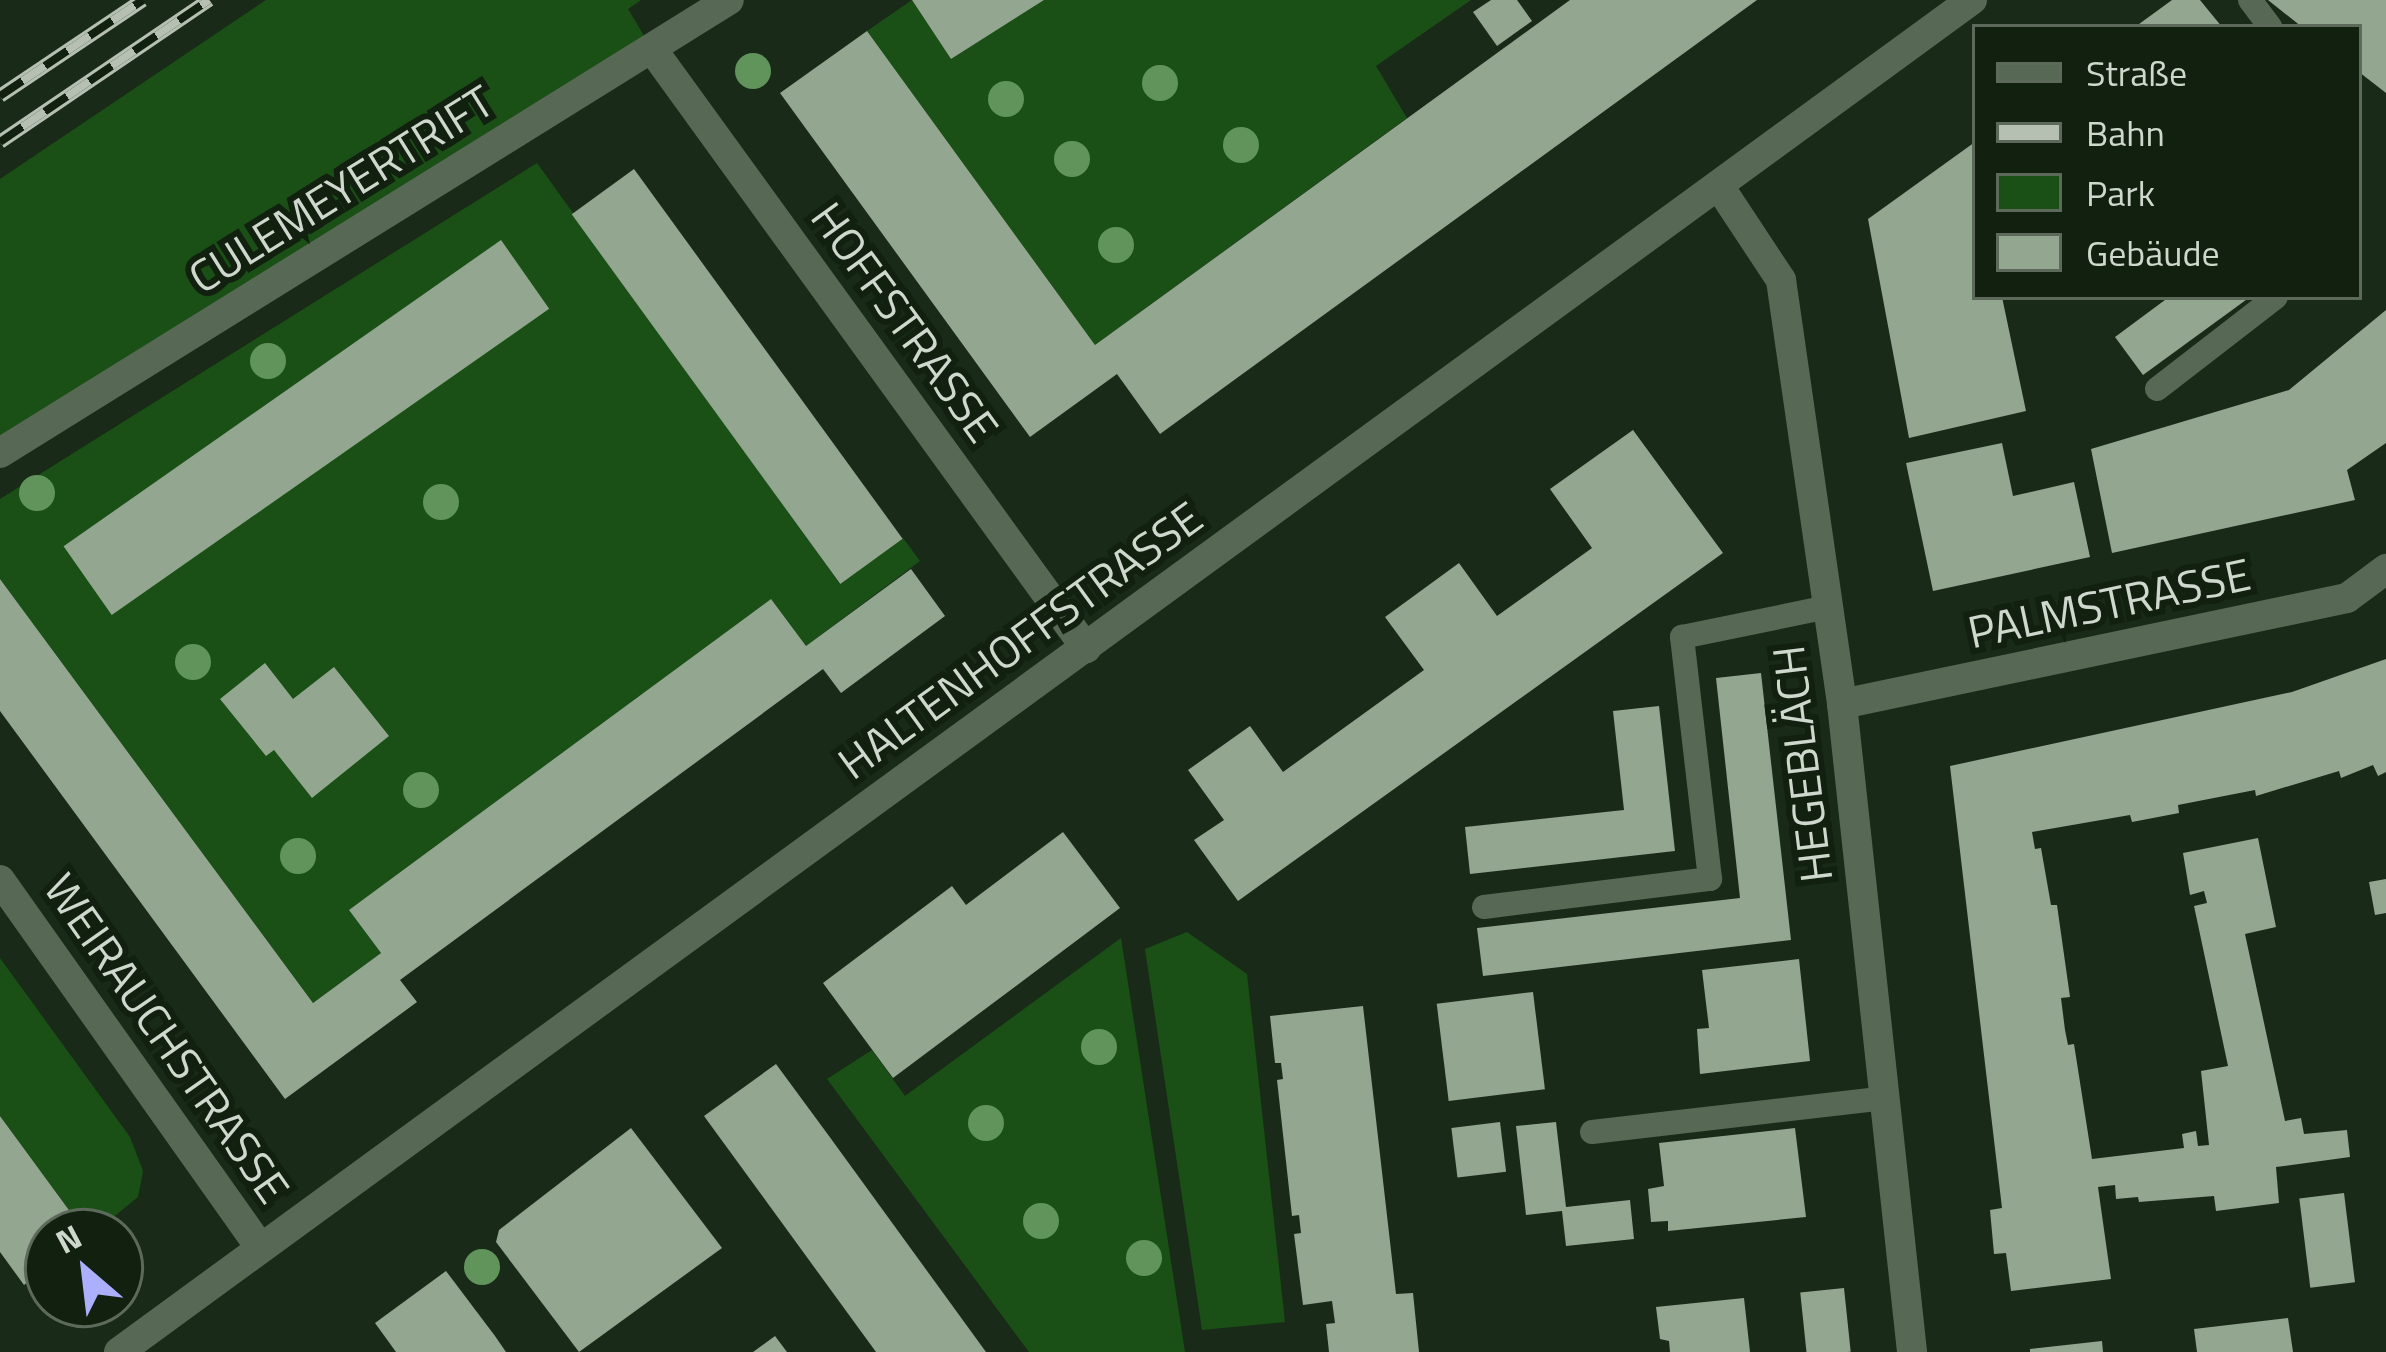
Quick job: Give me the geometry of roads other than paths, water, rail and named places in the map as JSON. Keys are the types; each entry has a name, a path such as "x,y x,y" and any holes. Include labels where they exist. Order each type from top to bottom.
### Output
{"street":[{"name":"CULEMEYERTRIFT","path":"0,453 729,0"},
{"name":"HALTENHOFFSTRASSE","path":"119,1352 1972,0"},
{"name":"HOFFSTRASSE","path":"652,49 1086,648"},
{"name":"HEGEBLÄCH","path":"1719,186 1781,280 1842,704 1912,1352"},
{"name":"PALMSTRASSE","path":"1842,704 2347,598 2386,569"},
{"name":"WEIRAUCHSTRASSE","path":"0,880 261,1248"}],"lane":[{"path":"2157,389 2272,300"},
{"path":"1484,908 1709,879 1682,637 1828,607"},
{"path":"1592,1132 1885,1098"}],"railway":[{"path":"0,96 143,0"},
{"path":"0,142 209,0"}]}
